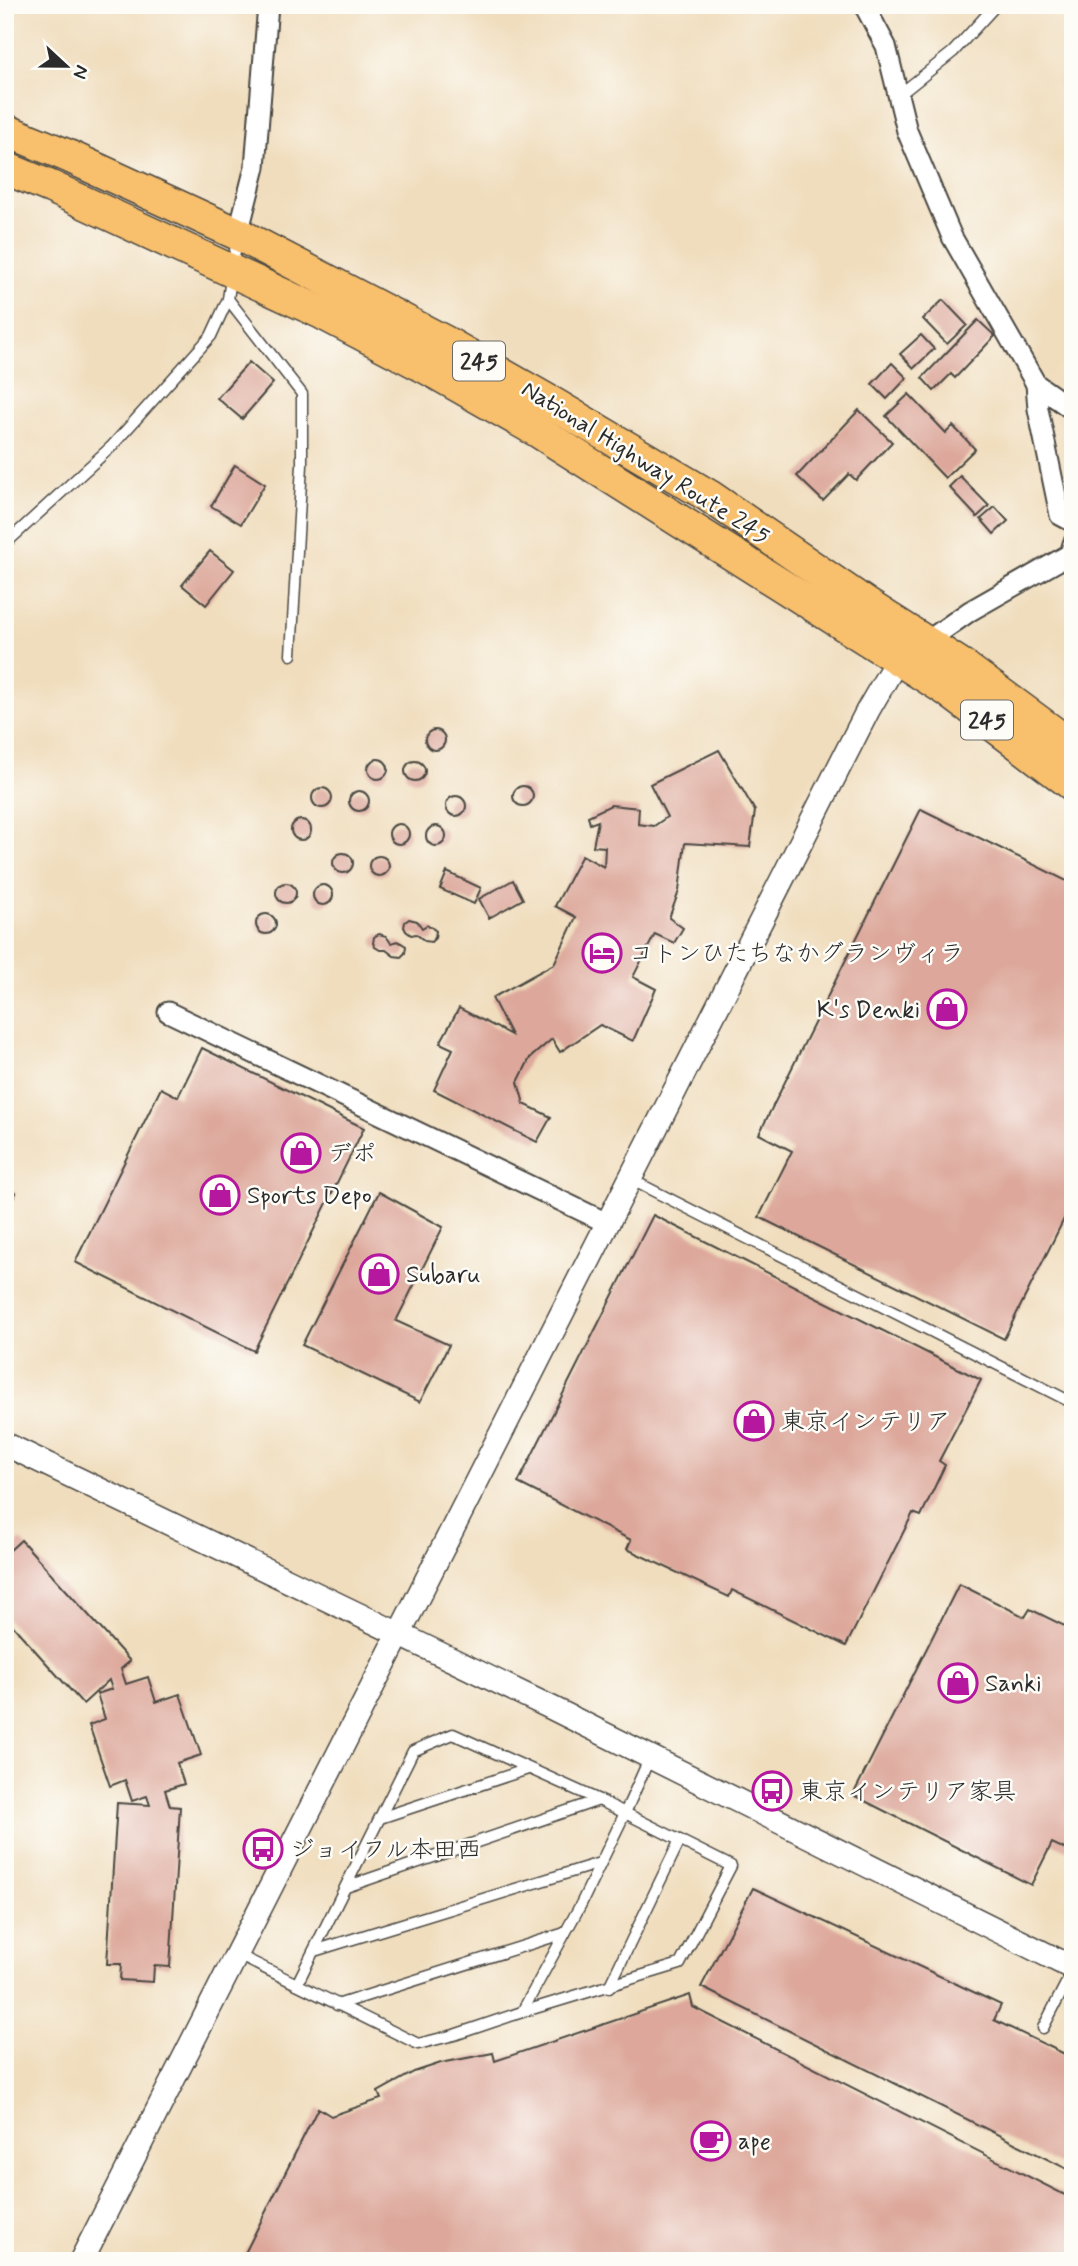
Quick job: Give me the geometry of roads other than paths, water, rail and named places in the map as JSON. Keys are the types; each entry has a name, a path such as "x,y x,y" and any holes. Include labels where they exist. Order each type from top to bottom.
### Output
{"highway":[{"name":"National Highway Route 245","path":"5,130 238,234 445,342 698,489 866,604 963,666 1073,747"},
{"name":"National Highway Route 245","path":"5,169 51,187 230,285 358,332 536,430 947,690 1073,785"}],"street":[{"path":"238,234 255,167 268,5"},
{"path":"864,5 886,46 907,131 952,237 1036,384 1073,410"},
{"path":"1036,384 1038,409 1060,515 1073,522"},
{"path":"81,2261 867,710 897,660 971,611 1070,554 1073,544"},
{"path":"168,1012 607,1223"},
{"path":"5,1444 650,1756 1073,1969"}],"lane":[{"path":"897,96 953,52 996,5"},
{"path":"5,544 111,447 211,336 230,285 238,234"},
{"path":"230,285 302,394 302,465 291,655"},
{"path":"629,1179 1073,1403"},
{"path":"236,1954 418,2044 680,1965 731,1866 599,1800 453,1734 413,1751 297,1984"},
{"path":"522,2012 625,1813 650,1756"},
{"path":"380,1818 528,1769"},
{"path":"346,1886 599,1800"},
{"path":"609,1987 680,1840"},
{"path":"314,1951 600,1863"},
{"path":"337,2005 565,1933"},
{"path":"1043,2028 1073,1969"}],"place":[{"name":"コトンひたちなかグランヴィラ","path":"602,953"},
{"name":"K's Denki","path":"947,1009"},
{"name":"デポ","path":"301,1153"},
{"name":"Sports Depo","path":"220,1195"},
{"name":"Subaru","path":"379,1274"},
{"name":"東京インテリア","path":"754,1421"},
{"name":"Sanki","path":"958,1683"},
{"name":"東京インテリア家具","path":"772,1791"},
{"name":"ジョイフル本田西","path":"263,1849"},
{"name":"ape","path":"711,2141"}]}
